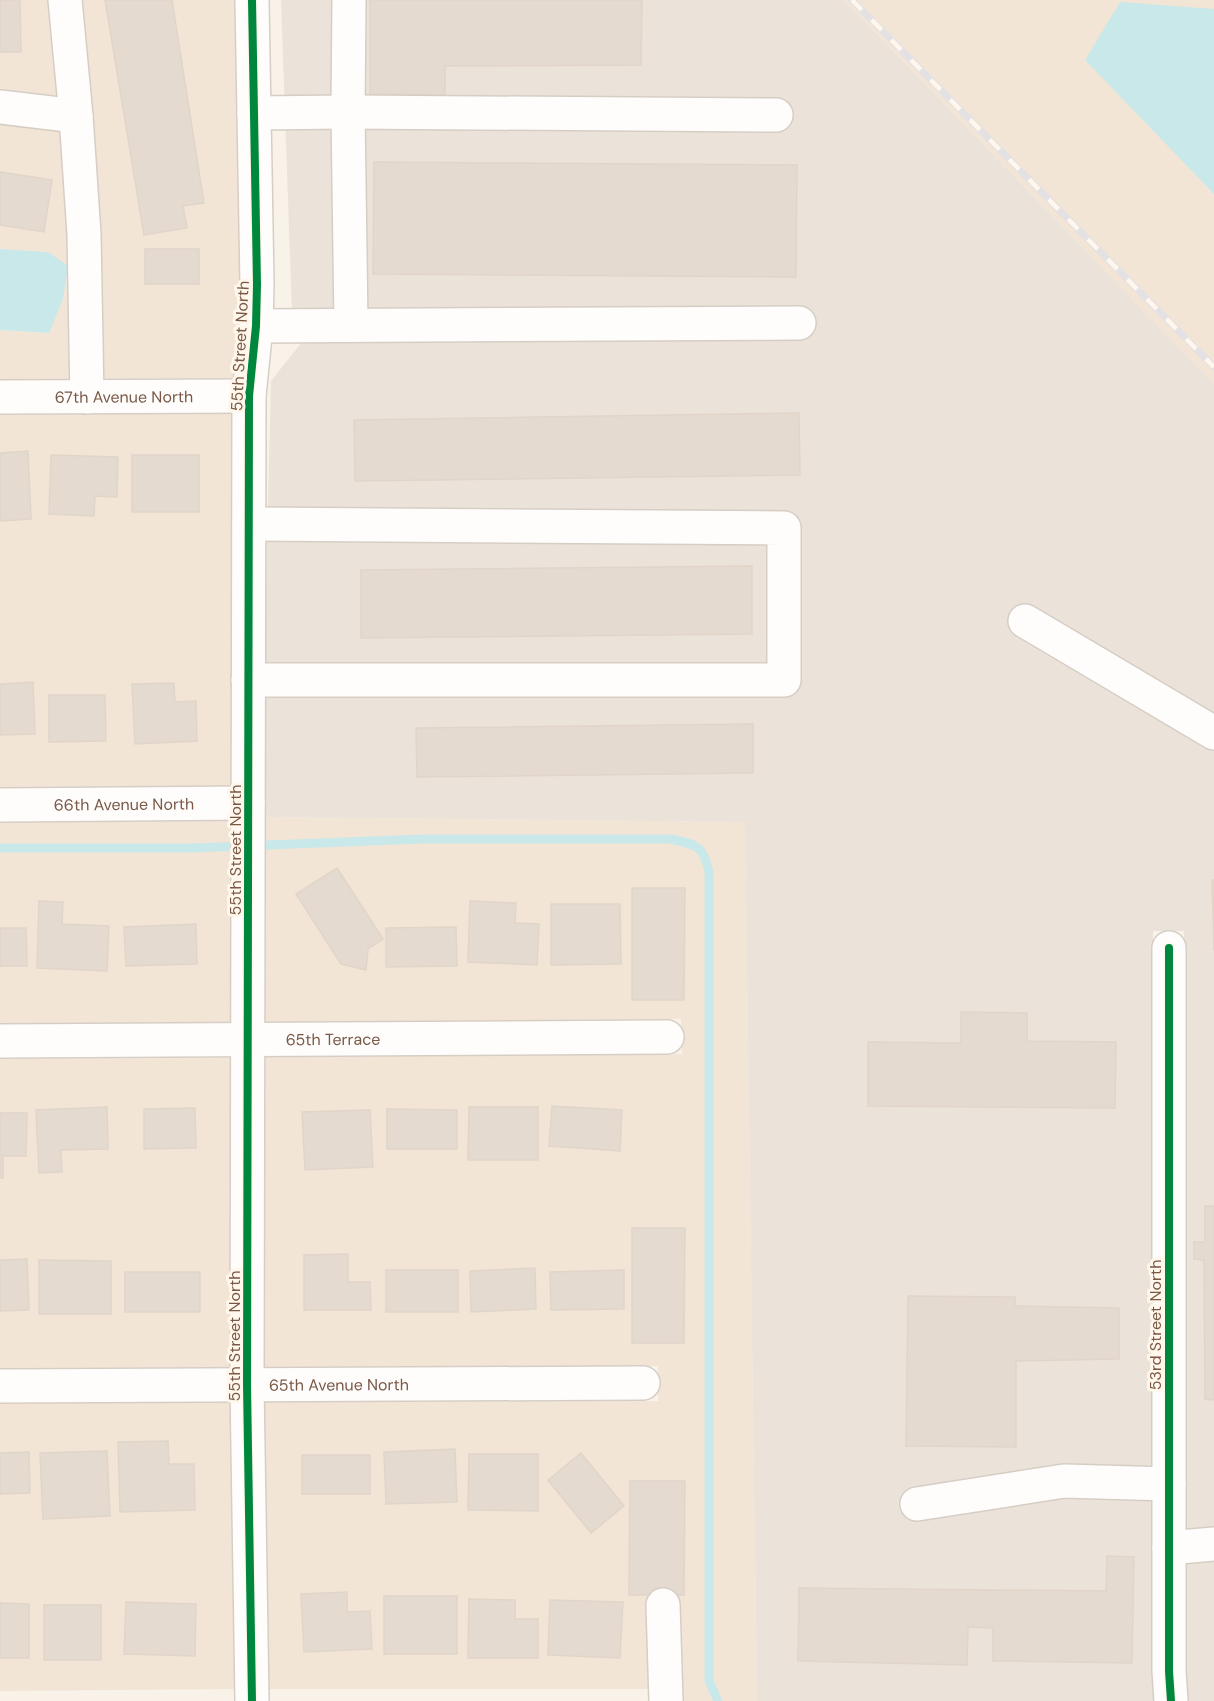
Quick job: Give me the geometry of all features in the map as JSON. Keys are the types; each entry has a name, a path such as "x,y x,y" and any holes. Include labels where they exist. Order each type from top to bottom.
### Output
{"street":[{"path":"65,0 84,234 87,397"},
{"name":"55th Street North","path":"252,0 257,284 256,326 249,396 247,1385 252,1701"},
{"path":"349,0 351,325"},
{"path":"0,107 76,116"},
{"path":"254,113 776,115"},
{"path":"256,326 799,323"},
{"name":"67th Avenue North","path":"0,397 249,396"},
{"path":"248,680 784,680 784,528 249,524"},
{"path":"1025,621 1214,733"},
{"name":"66th Avenue North","path":"0,804 248,811"},
{"name":"53rd Street North","path":"1168,948 1170,1686"},
{"name":"65th Terrace","path":"0,1041 667,1037"},
{"name":"65th Avenue North","path":"0,1386 643,1383"},
{"path":"917,1504 1064,1481 1169,1484"},
{"path":"1169,1548 1214,1544"},
{"path":"663,1605 666,1701"}],"shaded area":[{"path":"0,0 237,0 242,283 241,325 235,378 0,379 0,330 49,333 48,252 0,249"},
{"path":"281,0 844,0 1214,384 1214,1701 1187,1701 1185,1671 1184,931 1153,931 1153,1655 1156,1701 757,1701 745,822 264,817 264,668 271,381 302,342 293,341"},
{"path":"844,0 1214,0 1214,9 1206,9 1085,59 1214,194 1214,384"},
{"path":"233,413 233,786 0,787 0,415"},
{"path":"264,817 745,822 757,1701 681,1701 681,1689 267,1689 263,1402 658,1401 658,1366 262,1367 264,1057 682,1054 681,1019 264,1022"},
{"path":"233,821 233,1023 0,1024 0,822"},
{"path":"233,1058 231,1367 0,1368 0,1059"},
{"path":"232,1402 236,1689 0,1691 0,1403"}],"water":[{"path":"1120,2 1214,9 1214,194 1085,60"},
{"path":"0,249 48,252 68,266 63,299 49,333 0,330"}],"building":[{"path":"0,0 20,0 21,52 0,52"},
{"path":"105,0 172,0 204,203 183,206 187,228 144,235"},
{"path":"370,0 642,0 641,65 445,66 445,95 370,94"},
{"path":"374,162 797,165 796,277 373,274"},
{"path":"0,172 52,180 44,232 0,225"},
{"path":"145,249 199,249 199,284 145,284"},
{"path":"799,413 800,475 355,481 354,420"},
{"path":"28,451 31,519 0,521 0,453"},
{"path":"51,455 118,457 117,497 95,496 94,516 49,514"},
{"path":"132,455 199,455 199,512 132,512"},
{"path":"752,566 752,634 361,638 361,570"},
{"path":"33,682 35,734 0,735 0,684"},
{"path":"174,683 175,702 196,701 197,741 135,744 132,684"},
{"path":"49,695 105,695 106,741 49,742"},
{"path":"753,724 753,773 417,777 416,728"},
{"path":"337,868 383,939 368,949 366,970 341,964 296,894"},
{"path":"1212,880 1214,880 1214,950"},
{"path":"632,888 685,888 684,1000 632,1000"},
{"path":"39,901 63,902 62,924 109,926 107,971 37,968"},
{"path":"470,901 516,903 515,923 539,924 537,965 468,962"},
{"path":"551,904 620,904 621,964 551,965"},
{"path":"196,924 197,964 126,966 124,927"},
{"path":"456,927 457,966 386,967 386,928"},
{"path":"0,928 26,928 27,966 0,966"},
{"path":"961,1012 1027,1013 1027,1041 1116,1042 1115,1108 868,1106 868,1042 961,1043"},
{"path":"552,1106 622,1110 620,1151 549,1146"},
{"path":"107,1107 108,1149 61,1150 62,1172 39,1173 36,1110"},
{"path":"469,1107 538,1107 538,1160 468,1160"},
{"path":"195,1108 196,1148 144,1149 144,1109"},
{"path":"387,1109 457,1110 457,1149 387,1149"},
{"path":"370,1110 373,1167 305,1170 302,1112"},
{"path":"0,1113 27,1113 26,1156 3,1156 3,1178 0,1178"},
{"path":"1205,1206 1214,1206 1214,1400 1205,1399 1204,1260 1194,1259 1194,1242 1205,1242"},
{"path":"632,1228 685,1228 684,1343 632,1343"},
{"path":"348,1254 348,1282 370,1282 371,1310 304,1310 304,1255"},
{"path":"27,1259 29,1310 0,1311 0,1260"},
{"path":"39,1260 111,1261 111,1314 39,1314"},
{"path":"535,1268 536,1309 471,1312 470,1271"},
{"path":"386,1270 458,1270 458,1312 386,1312"},
{"path":"624,1270 624,1309 551,1310 550,1272"},
{"path":"125,1272 200,1272 200,1312 125,1312"},
{"path":"908,1296 1015,1297 1015,1306 1119,1308 1119,1359 1016,1361 1016,1447 906,1446"},
{"path":"168,1441 169,1464 194,1464 195,1510 120,1512 118,1442"},
{"path":"455,1449 457,1502 386,1504 384,1452"},
{"path":"107,1451 110,1516 43,1519 40,1453"},
{"path":"29,1452 30,1493 0,1494 0,1453"},
{"path":"581,1453 624,1506 591,1533 548,1480"},
{"path":"469,1454 538,1454 538,1511 468,1510"},
{"path":"302,1455 370,1455 370,1494 302,1494"},
{"path":"630,1481 685,1481 684,1595 629,1595"},
{"path":"1107,1556 1134,1557 1132,1663 993,1661 993,1628 968,1627 967,1665 798,1661 799,1588 1106,1591"},
{"path":"347,1592 347,1612 370,1611 372,1649 304,1652 301,1594"},
{"path":"384,1596 457,1596 457,1654 384,1654"},
{"path":"469,1599 515,1600 515,1619 538,1619 538,1658 468,1658"},
{"path":"550,1600 623,1602 620,1658 548,1655"},
{"path":"126,1602 196,1604 195,1656 124,1654"},
{"path":"0,1603 29,1604 29,1658 0,1658"},
{"path":"44,1605 101,1605 101,1660 44,1660"}],"waterway":[{"path":"0,848 192,848 422,839 670,839 692,845 701,852 709,873 709,1681 718,1701"}],"railway":[{"path":"852,0 1214,367"}],"cycle path":[{"path":"252,0 257,284 256,326 249,396 247,1385 252,1701"},
{"path":"1169,948 1169,1671 1171,1701"}]}
